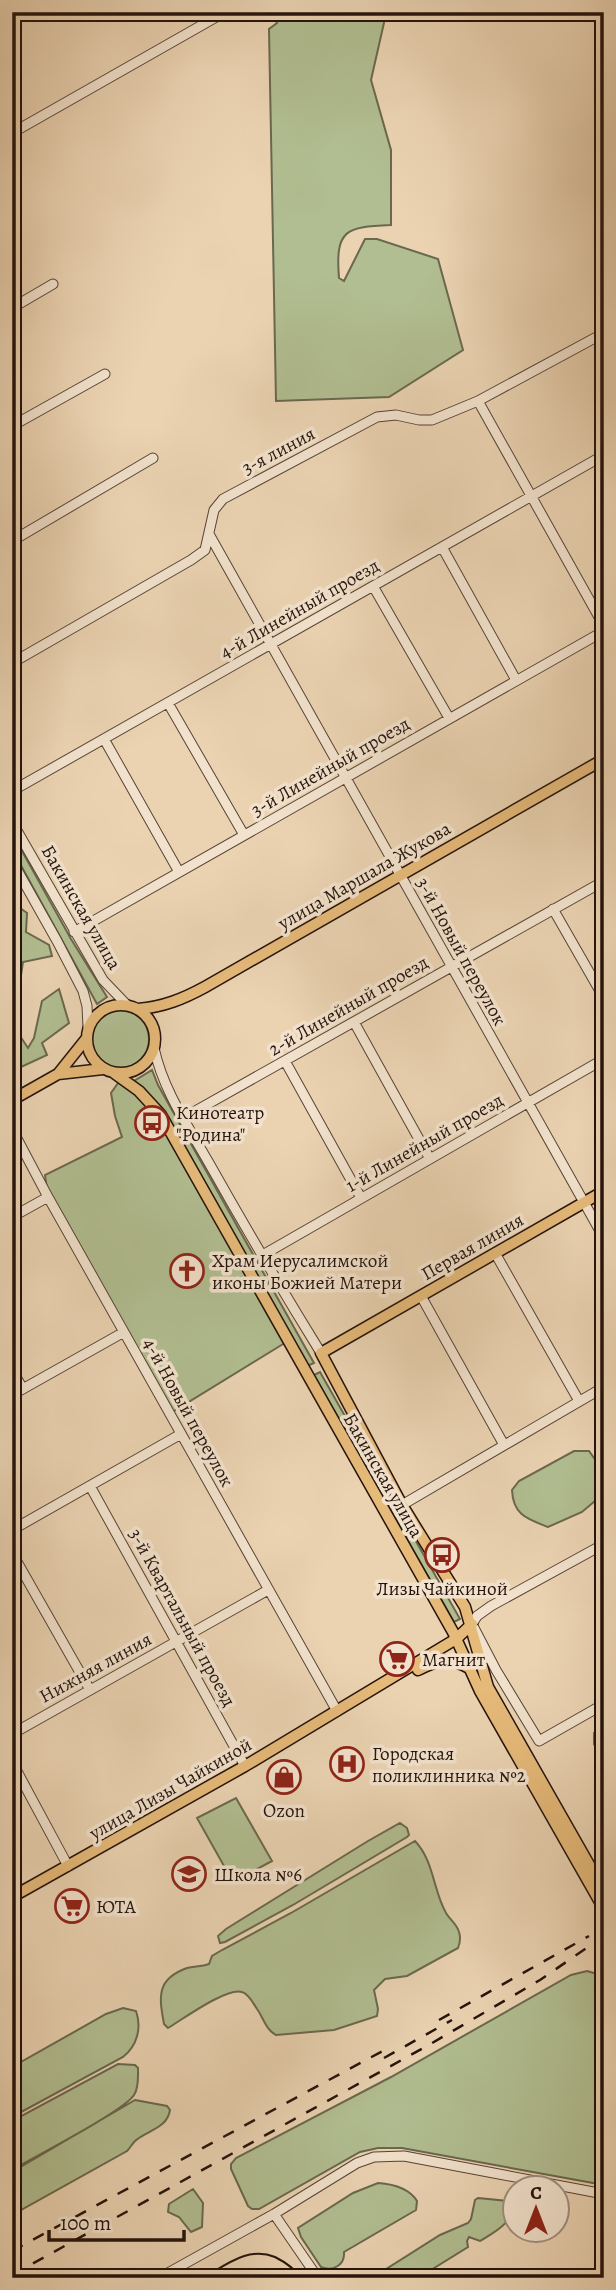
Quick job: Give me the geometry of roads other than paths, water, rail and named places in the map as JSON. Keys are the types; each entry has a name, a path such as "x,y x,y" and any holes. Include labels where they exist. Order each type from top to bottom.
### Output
{"main road":[{"name":"улица Маршала Жукова","path":"132,1007 160,1007 184,998 604,759"},
{"path":"12,1100 58,1074 87,1033 94,1017 103,1009 114,1005 132,1007 147,1017 153,1027 154,1048 147,1061 138,1069 127,1073 109,1071 58,1074"},
{"path":"87,1033 88,1051 94,1061 109,1071"},
{"name":"Бакинская улица","path":"109,1071 139,1091 160,1115 456,1639 477,1675 488,1687 598,1887 604,1909"},
{"name":"Первая линия","path":"321,1353 604,1191"},
{"name":"Бакинская улица","path":"321,1353 402,1505 465,1606 472,1624 477,1675"},
{"name":"улица Лизы Чайкиной","path":"12,1898 245,1766 456,1639 472,1624"},
{"name":"улица Лизы Чайкиной","path":"340,1709 439,1661 453,1660 477,1675"}],"street":[{"path":"12,132 225,12"},
{"path":"12,308 53,285"},
{"name":"3-я линия","path":"12,663 191,561 205,550 214,510 223,499 377,417 396,415 432,420 478,401 604,333"},
{"path":"12,426 105,374"},
{"path":"478,401 604,628"},
{"name":"4-й Линейный проезд","path":"12,791 604,455"},
{"path":"12,541 153,458"},
{"name":"3-й Новый переулок","path":"209,534 604,1238"},
{"path":"442,547 516,680"},
{"path":"373,586 449,718"},
{"name":"3-й Линейный проезд","path":"74,932 604,628"},
{"path":"168,703 244,835"},
{"path":"104,739 179,872"},
{"name":"Бакинская улица","path":"12,822 103,980 132,1007"},
{"name":"Бакинская улица","path":"12,861 83,991 87,1006 87,1033"},
{"name":"2-й Линейный проезд","path":"183,1118 604,881"},
{"path":"553,909 604,998"},
{"path":"354,1022 430,1159"},
{"name":"Бакинская улица","path":"154,1048 163,1080 183,1118 261,1255 321,1353"},
{"name":"1-й Линейный проезд","path":"261,1255 604,1059"},
{"path":"285,1060 361,1198"},
{"name":"4-й Новый переулок","path":"12,1129 268,1590 340,1709"},
{"path":"12,1217 48,1196"},
{"path":"495,1253 579,1401"},
{"path":"421,1296 504,1445"},
{"path":"12,1395 124,1332"},
{"path":"12,1370 23,1389"},
{"path":"402,1505 604,1387"},
{"path":"12,1530 181,1434"},
{"name":"3-й Квартальный проезд","path":"90,1486 245,1766"},
{"name":"улица Лизы Чайкиной","path":"472,1624 477,1616 491,1606 604,1544"},
{"path":"12,1553 90,1690"},
{"name":"Нижняя линия","path":"12,1734 268,1590"},
{"path":"472,1624 539,1741 604,1704"},
{"path":"477,1675 496,1670"},
{"path":"12,1762 68,1866"},
{"path":"159,2278 274,2214 357,2163 374,2157 404,2157 604,2194"},
{"path":"274,2214 317,2278"}],"tram line":[{"path":"203,2278 238,2258 256,2254 279,2259 301,2278"}],"railway":[{"path":"439,2020 589,1936"},
{"path":"12,2275 427,2046 540,1980 604,1936"},
{"path":"384,2058 452,2020"},
{"path":"12,2251 390,2047"}],"place":[{"name":"Кинотеатр \"Родина\"","path":"152,1123"},
{"name":"Храм Иерусалимской иконы Божией Матери","path":"187,1271"},
{"name":"Лизы Чайкиной","path":"442,1555"},
{"name":"Магнит","path":"397,1659"},
{"name":"Городская поликлинника №2","path":"347,1764"},
{"name":"Ozon","path":"284,1777"},
{"name":"Школа №6","path":"189,1874"},
{"name":"ЮТА","path":"72,1906"}]}
